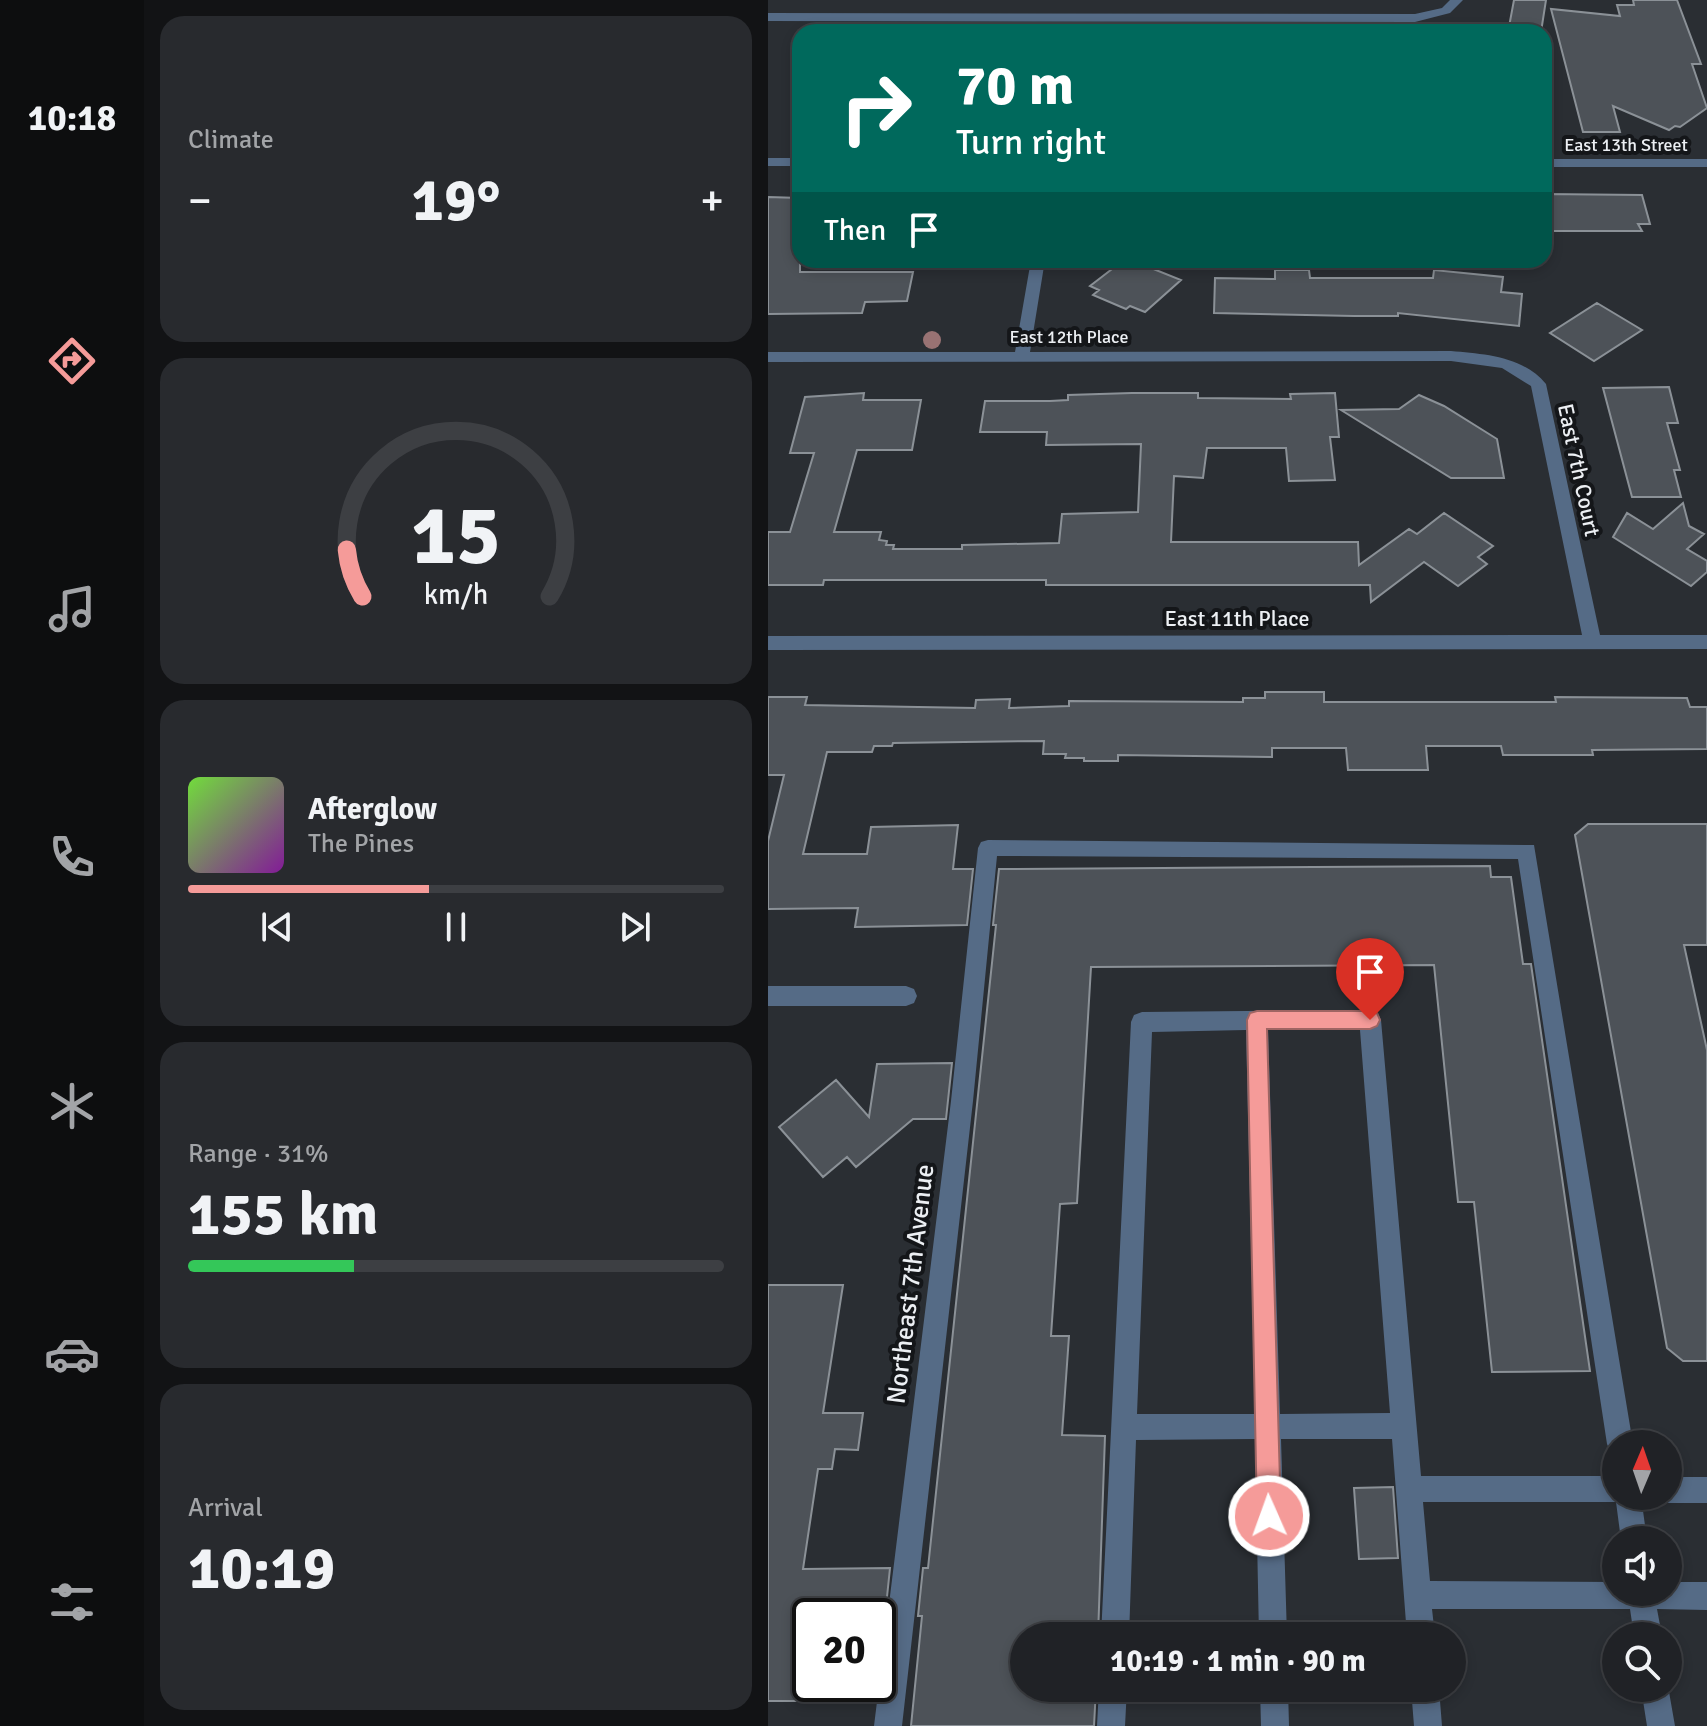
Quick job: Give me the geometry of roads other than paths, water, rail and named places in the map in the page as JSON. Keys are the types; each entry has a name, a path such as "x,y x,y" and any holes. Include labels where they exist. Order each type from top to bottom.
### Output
{"street":[{"path":"768,17 1415,18 1446,11 1457,0"},
{"path":"1074,24 1075,18"},
{"path":"768,162 792,162"},
{"name":"East 13th Street","path":"1552,163 1707,163"},
{"path":"1022,357 1037,268"},
{"name":"East 7th Court","path":"1370,357 1451,356 1503,362 1520,368 1538,384 1592,642"},
{"name":"East 12th Place","path":"768,357 1370,357"},
{"name":"East 11th Place","path":"768,643 1707,642"},
{"name":"Northeast 7th Avenue","path":"888,1726 962,1101 988,848 1527,851 1618,1430"},
{"path":"768,996 906,996"},
{"path":"1257,1020 1273,1622"},
{"path":"1116,1622 1142,1022 1257,1020 1370,1020 1420,1622"},
{"path":"1124,1427 1403,1426"},
{"path":"1409,1489 1602,1489"},
{"path":"1682,1490 1707,1490"},
{"path":"1418,1595 1602,1594"},
{"path":"1682,1595 1707,1596"},
{"path":"1111,1726 1112,1702"},
{"path":"1274,1702 1275,1726"},
{"path":"1426,1702 1428,1726"},
{"path":"1657,1702 1661,1726"}]}
